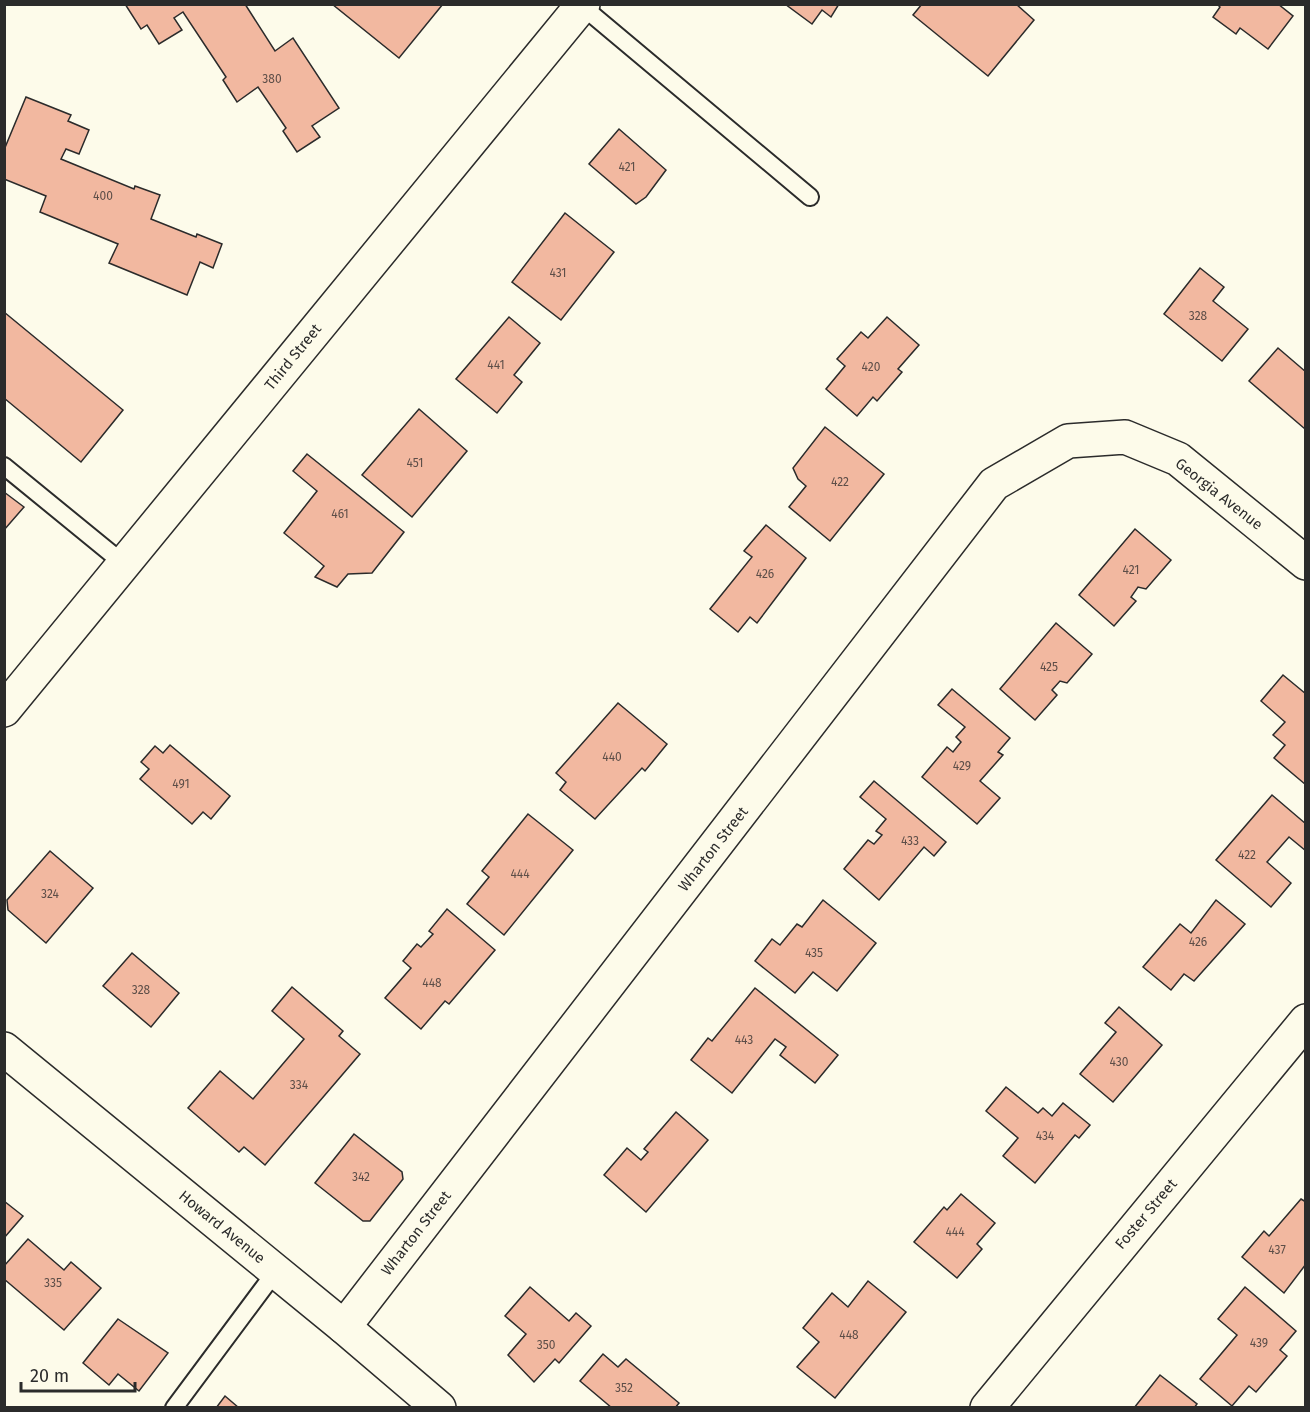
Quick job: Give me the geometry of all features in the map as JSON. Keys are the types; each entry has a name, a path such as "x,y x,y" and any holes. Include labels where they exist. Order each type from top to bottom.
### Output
{"street":[{"name":"Third Street","path":"4,710 582,5"},
{"name":"Georgia Avenue","path":"1125,436 1178,459 1305,563"},
{"name":"Wharton Street","path":"344,1327 994,484 1068,441 1125,436"},
{"name":"Foster Street","path":"987,1407 1305,1021"},
{"name":"Howard Avenue","path":"4,1049 439,1407"}],"lane":[{"path":"582,5 810,197"},
{"path":"4,466 124,564"},
{"path":"174,1407 276,1271"}],"building":[{"path":"125,4 245,4 275,51 293,38 339,108 312,126 320,137 297,152 283,131 286,128 258,87 237,102 223,80 226,77 183,12 174,18 182,30 159,44 147,25 141,29"},
{"path":"332,4 443,4 399,58"},
{"path":"785,4 839,4 831,17 822,10 812,24"},
{"path":"922,4 1016,4 1034,20 988,76 913,15"},
{"path":"1217,4 1278,4 1293,16 1268,49 1240,28 1236,34 1213,17 1220,7"},
{"path":"26,97 71,115 68,121 89,130 79,154 66,149 61,159 134,189 135,186 160,195 151,219 196,237 197,234 222,244 213,268 200,262 187,295 109,263 118,244 40,212 46,196 4,179 4,150"},
{"path":"619,129 666,170 646,197 636,204 589,164"},
{"path":"565,213 614,252 561,320 512,282"},
{"path":"1200,268 1224,287 1213,301 1248,329 1222,361 1164,314"},
{"path":"4,312 123,410 81,462 4,398"},
{"path":"509,317 540,343 514,375 522,382 497,413 456,379"},
{"path":"887,317 919,345 898,369 902,372 877,401 873,397 857,416 826,389 845,366 837,359 861,332 868,338"},
{"path":"1278,348 1306,372 1305,429 1249,381"},
{"path":"419,409 467,451 412,517 362,475"},
{"path":"825,427 884,474 830,541 789,507 806,486 798,479 793,468"},
{"path":"307,454 404,532 372,573 348,574 337,587 315,577 324,566 284,533 317,491 293,471"},
{"path":"4,492 24,507 4,530"},
{"path":"766,525 806,558 757,623 750,617 738,632 710,609 752,557 744,551"},
{"path":"1135,529 1171,560 1146,589 1138,587 1131,597 1136,601 1114,626 1079,595"},
{"path":"1056,623 1092,654 1067,683 1060,681 1052,690 1057,695 1035,720 1000,689"},
{"path":"1283,675 1306,694 1306,785 1274,758 1285,745 1273,735 1285,722 1261,701"},
{"path":"952,689 1010,738 998,752 1003,755 980,781 1000,798 977,824 922,777 947,747 953,752 961,742 956,737 965,727 938,705"},
{"path":"618,703 667,744 645,771 642,768 595,819 560,790 566,782 556,773"},
{"path":"170,745 230,796 211,819 203,812 192,824 140,779 149,769 141,762 155,746 163,753"},
{"path":"874,781 946,842 934,856 924,847 879,900 844,869 868,840 874,844 882,835 876,831 886,819 860,797"},
{"path":"1272,795 1306,824 1306,851 1289,837 1267,862 1291,883 1271,907 1216,860"},
{"path":"528,814 573,850 504,935 467,904 489,877 482,871"},
{"path":"50,851 93,888 46,943 8,910 7,900"},
{"path":"823,900 876,943 837,991 813,972 795,993 755,961 772,939 780,945 797,924 802,927"},
{"path":"1216,900 1245,924 1194,981 1184,974 1171,990 1143,967 1180,924 1191,933"},
{"path":"447,909 495,950 449,1004 445,1001 421,1029 385,998 411,968 403,961 417,944 421,947 433,934 429,931"},
{"path":"132,953 179,993 151,1027 103,986"},
{"path":"292,987 343,1031 339,1036 360,1054 265,1165 244,1147 239,1152 188,1108 220,1071 253,1099 304,1039 272,1011"},
{"path":"755,988 838,1055 815,1083 780,1055 786,1047 775,1039 732,1093 691,1060 708,1038 712,1041"},
{"path":"1119,1007 1162,1045 1113,1102 1080,1074 1116,1032 1105,1023"},
{"path":"1006,1087 1038,1113 1043,1108 1052,1116 1063,1103 1090,1125 1079,1138 1075,1135 1035,1183 1003,1156 1018,1138 986,1111"},
{"path":"676,1112 708,1140 646,1212 604,1175 627,1148 641,1160 648,1152 644,1149"},
{"path":"354,1134 402,1172 403,1179 370,1221 363,1221 315,1183"},
{"path":"961,1194 995,1223 977,1244 982,1249 957,1278 914,1242 944,1207 947,1210"},
{"path":"1301,1199 1306,1202 1306,1264 1284,1293 1242,1257 1264,1231 1269,1236"},
{"path":"4,1201 23,1216 4,1238"},
{"path":"28,1239 64,1270 71,1262 101,1288 64,1330 4,1279 4,1266"},
{"path":"868,1281 906,1312 835,1398 797,1367 819,1342 803,1328 832,1293 848,1307"},
{"path":"530,1287 569,1321 576,1313 591,1326 559,1363 555,1359 534,1382 508,1355 526,1334 505,1316"},
{"path":"1245,1287 1296,1331 1280,1350 1287,1356 1256,1392 1249,1386 1232,1406 1200,1379 1237,1335 1218,1319"},
{"path":"118,1319 168,1353 139,1391 118,1374 109,1385 83,1363"},
{"path":"603,1354 618,1367 626,1359 679,1403 675,1408 612,1408 580,1381"},
{"path":"1160,1375 1197,1404 1194,1408 1134,1408"},
{"path":"225,1396 239,1408 216,1408"}]}
